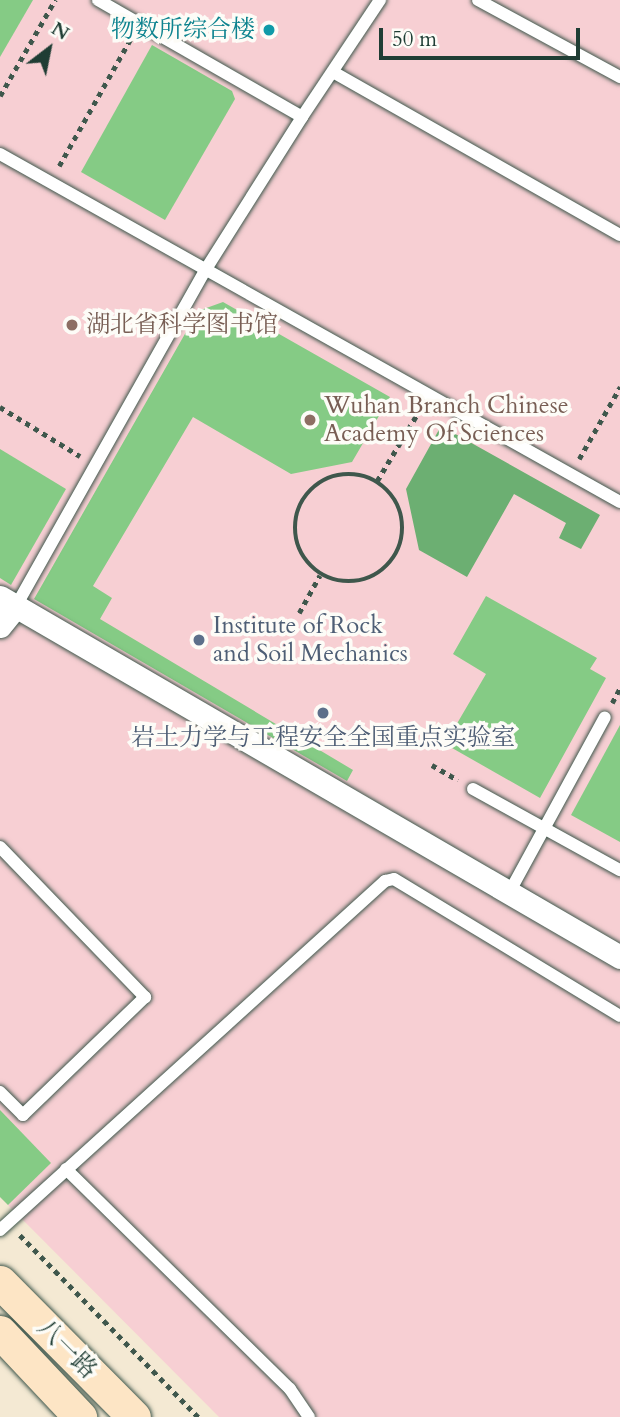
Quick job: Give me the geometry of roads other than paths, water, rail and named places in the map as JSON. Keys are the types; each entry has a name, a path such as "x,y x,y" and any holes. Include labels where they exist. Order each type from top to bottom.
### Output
{"main road":[{"name":"八一路","path":"0,1282 134,1417"},
{"name":"八一路","path":"0,1332 80,1417"}],"street":[{"path":"0,626 8,601 620,957"}],"lane":[{"path":"97,0 302,117"},
{"path":"8,601 96,466 206,270 302,117 380,0"},
{"path":"478,0 620,77"},
{"path":"333,72 620,235"},
{"path":"0,154 616,500 620,485"},
{"path":"509,892 605,717"},
{"path":"474,789 620,870"},
{"path":"0,847 145,997 23,1115 0,1092"},
{"path":"4,1226 385,881 394,878 620,1016"},
{"path":"66,1169 290,1389 302,1414"}],"place":[{"name":"物数所综合楼","path":"269,30"},
{"name":"湖北省科学图书馆","path":"72,325"},
{"name":"Wuhan Branch Chinese Academy Of Sciences","path":"310,420"},
{"name":"Institute of Rock and Soil Mechanics","path":"199,640"},
{"name":"岩土力学与工程安全全国重点实验室","path":"323,713"}]}
